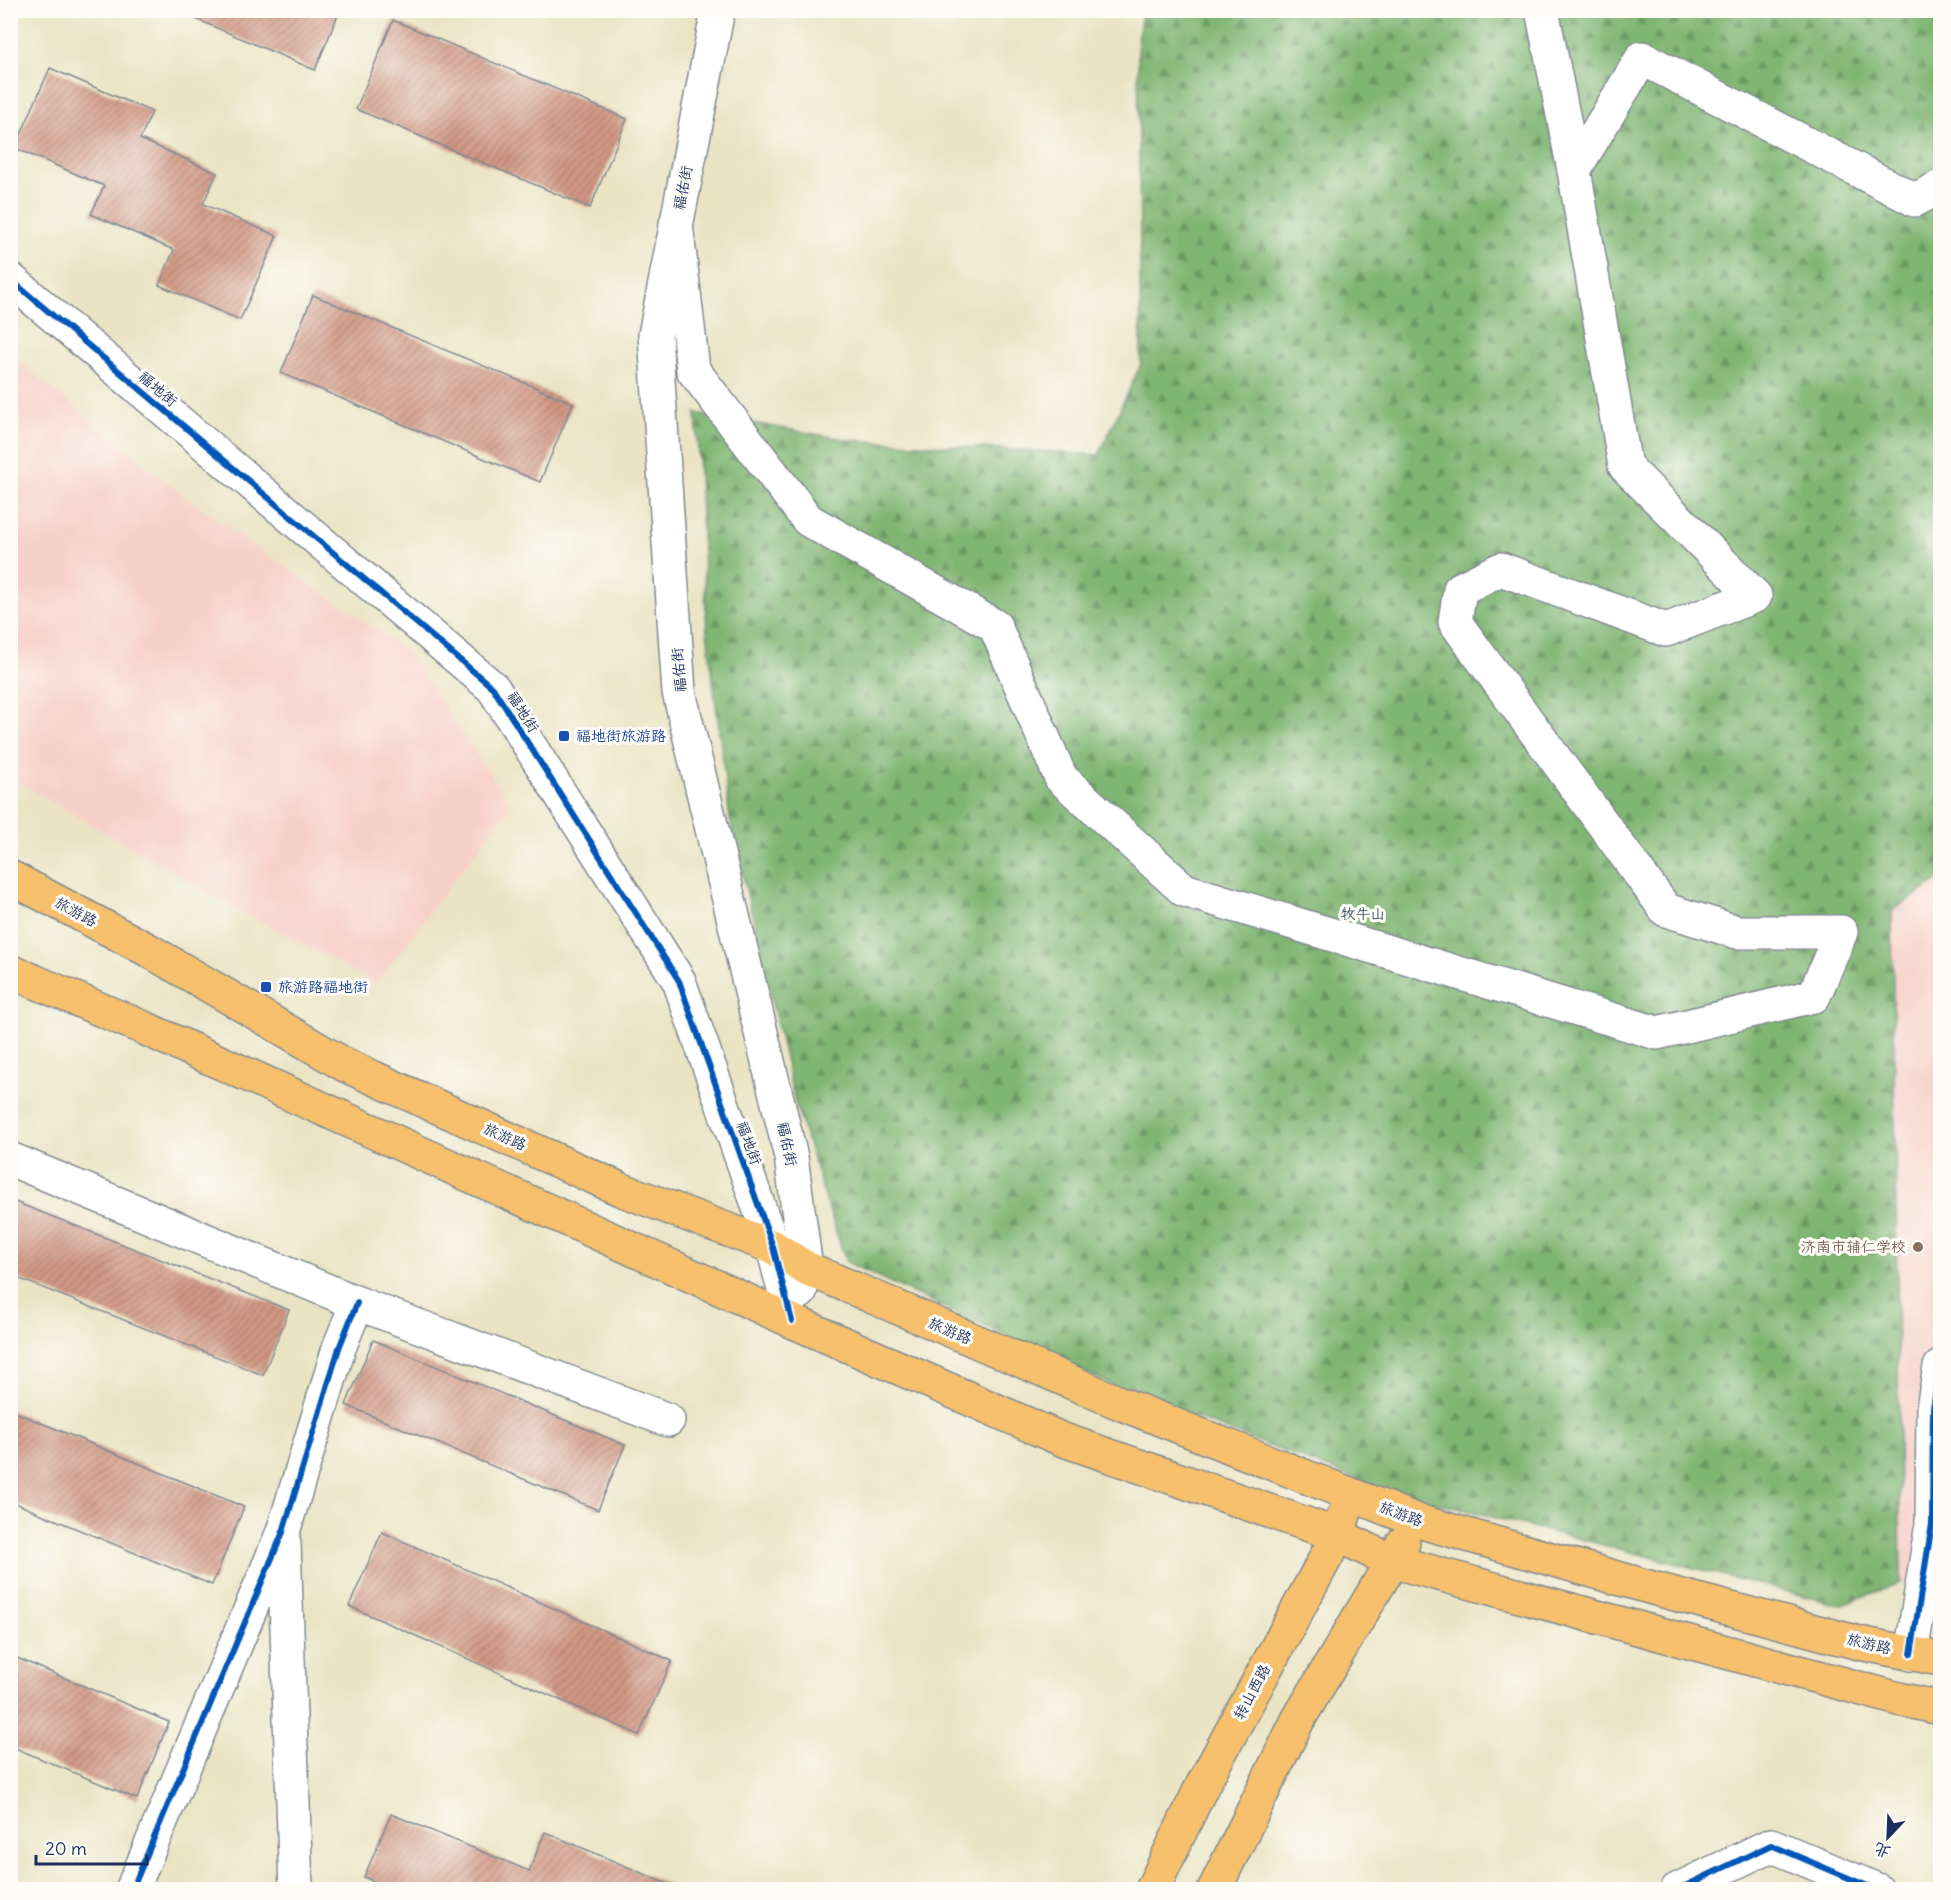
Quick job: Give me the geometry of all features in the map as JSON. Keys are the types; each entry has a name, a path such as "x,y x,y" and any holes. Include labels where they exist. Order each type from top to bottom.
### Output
{"main road":[{"name":"旅游路","path":"10,877 150,951 345,1065 620,1189 773,1247 806,1268 1122,1404 1418,1521 1656,1589 1859,1643 1926,1656"},
{"path":"10,971 144,1028 792,1321 1061,1439 1338,1535 1391,1561 1899,1699 1941,1708"},
{"name":"转山西路","path":"1152,1890 1203,1784 1338,1535 1350,1494"},
{"path":"1214,1890 1298,1719 1391,1561 1418,1521"}],"street":[{"name":"福佑街","path":"718,10 655,335 679,692 791,1157 806,1268 792,1321"},
{"path":"676,224 693,370 808,520 995,626 1061,778 1184,890 1657,1033 1814,996 1841,933 1737,932 1666,910 1455,622 1460,589 1501,569 1666,630 1755,596 1625,466 1574,171 1542,10"},
{"path":"1574,171 1642,58 1915,200 1941,187"},
{"name":"福地街","path":"10,279 493,688 679,981 773,1247 792,1321"},
{"path":"10,1159 357,1303 668,1420"},
{"path":"132,1890 283,1532 339,1348 357,1303"},
{"path":"1926,1656 1934,1408 1941,1367"},
{"path":"283,1532 296,1890"},
{"path":"1677,1890 1771,1845 1876,1890"}],"shaded area":[{"path":"11,355 192,502 406,650 511,805 376,984 225,902 11,778"},
{"name":"济南市辅仁学校","path":"1940,883 1940,1590 1901,1583 1892,911"}],"green space":[{"name":"牧牛山","path":"1142,11 1940,11 1940,879 1892,911 1901,1583 1839,1605 1379,1488 1123,1390 846,1262 796,1106 730,819 707,631 696,413 849,440 1099,455 1141,364 1138,40"}],"building":[{"path":"175,10 340,10 315,70"},
{"path":"393,20 627,119 590,208 356,109"},
{"path":"50,68 152,112 140,139 217,173 203,204 277,236 240,320 159,285 174,250 91,214 104,186 15,148"},
{"path":"313,295 573,403 540,482 281,373"},
{"path":"10,1200 289,1310 263,1375 10,1275"},
{"path":"373,1340 625,1445 598,1510 346,1405"},
{"path":"10,1410 244,1507 212,1585 10,1501"},
{"path":"382,1532 672,1661 639,1735 349,1606"},
{"path":"10,1655 169,1722 137,1799 10,1746"},
{"path":"391,1814 529,1871 545,1832 682,1890 393,1890 364,1877"}],"cycle path":[{"path":"10,279 493,688 679,981 773,1247 792,1321"},
{"path":"132,1890 283,1532 339,1348 357,1303"},
{"path":"1911,1654 1932,1524 1933,1408 1940,1367"},
{"path":"1677,1890 1771,1845 1877,1890"}],"place":[{"name":"福地街旅游路","path":"564,736"},
{"name":"旅游路福地街","path":"266,987"},
{"name":"济南市辅仁学校","path":"1918,1247"}]}
